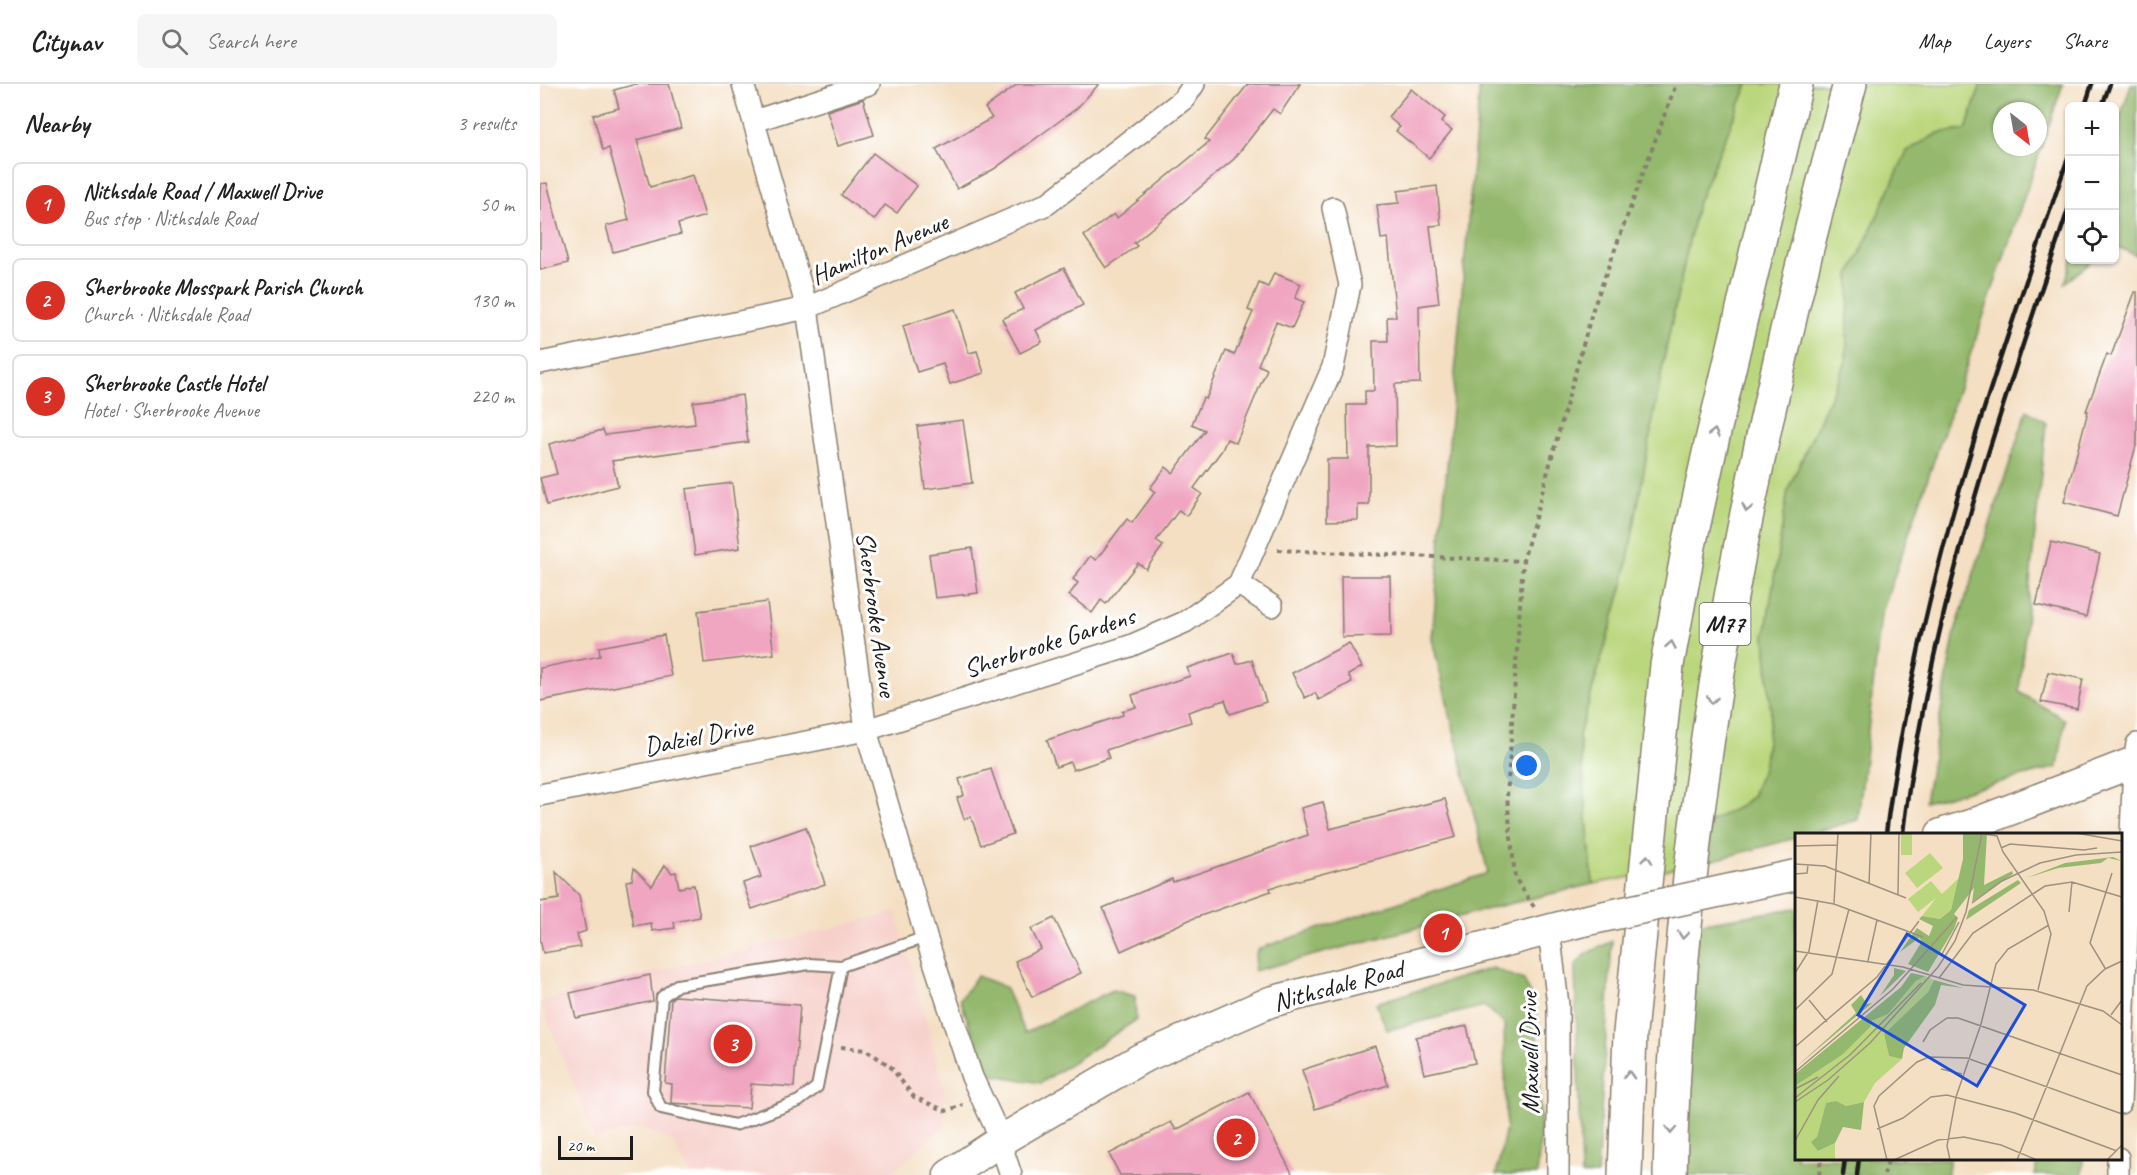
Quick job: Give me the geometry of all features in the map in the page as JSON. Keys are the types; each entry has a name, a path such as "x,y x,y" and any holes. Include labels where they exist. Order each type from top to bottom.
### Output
{"highway":[{"name":"M77","path":"1625,1175 1630,1033 1667,665 1710,449 1796,84"},
{"name":"M77","path":"1670,1175 1681,959 1694,834 1717,673 1754,474 1804,258 1850,84"},
{"name":"M77","path":"1754,474 1868,84"}],"street":[{"name":"Sherbrooke Avenue","path":"743,84 807,308 866,730 926,937 972,1077 994,1124 1011,1175"},
{"path":"753,121 869,84"},
{"name":"Hamilton Avenue","path":"540,363 807,308 1047,204 1184,99 1194,84"},
{"path":"1272,606 1239,584 1333,367 1350,285 1332,208"},
{"name":"Sherbrooke Gardens","path":"866,730 1130,646 1185,622 1239,584"},
{"name":"Dalziel Drive","path":"540,795 866,730"},
{"path":"1945,833 1973,824 2136,756 2122,1080"},
{"name":"Nithsdale Road","path":"949,1175 1000,1141 1140,1059 1270,1002 1583,921 1795,875"},
{"name":"Maxwell Drive","path":"1549,930 1558,1005 1558,1175"}],"lane":[{"path":"842,966 817,1087 799,1101 735,1125 661,1108 653,1091 662,997 677,986 809,964 842,966 926,937"}],"path":[{"path":"1549,930 1515,878 1507,797 1523,561 1593,309 1676,84"},
{"path":"1253,549 1523,561"},
{"path":"825,1045 866,1050 890,1066 914,1097 945,1111 981,1100"},
{"path":"1819,1175 1821,1160"},
{"path":"1884,1175 1888,1160"}],"shaded area":[{"path":"896,912 943,1082 946,1125 899,1166 886,1175 691,1175 674,1143 640,1128 595,1139 540,1001"}],"green space":[{"path":"1480,84 1748,84 1697,204 1665,353 1624,581 1579,735 1593,884 1496,907 1254,971 1257,949 1488,873 1432,639"},
{"path":"1748,84 1981,84 1966,130 1938,133 1850,275 1846,362 1788,490 1765,637 1771,714 1763,769 1752,796 1739,807 1711,821 1703,863 1593,884 1579,735 1624,581 1665,353 1697,204"},
{"path":"1981,84 2063,84 2047,131 2047,102 1993,102 1993,156 2038,156 1881,615 1858,820 1812,833 1795,833 1795,838 1703,863 1711,821 1739,807 1752,796 1763,769 1771,714 1765,637 1788,490 1846,362 1850,275 1907,151 1938,133 1966,130"},
{"path":"2131,84 2137,84 2137,256 2119,247 2119,122"},
{"path":"2071,264 2089,264 2065,283"},
{"path":"2027,410 2046,423 2019,692 2065,720 2058,767 1925,802 1955,631"},
{"path":"1795,908 1795,1160 1950,1160 1947,1175 1679,1175 1698,924"},
{"path":"1612,941 1597,1175 1581,1175 1575,966 1587,954"},
{"path":"1492,968 1524,980 1536,1010 1541,1132 1537,1175 1496,1175 1506,1127 1504,1024 1484,1006 1387,1030 1376,1003"},
{"path":"977,976 1005,987 1025,1033 1113,990 1135,996 1136,1020 1041,1083 987,1074 960,999"},
{"path":"2038,1160 2083,1160 2082,1175 2035,1175"}],"building":[{"path":"636,84 669,84 681,128 637,140 650,187 693,175 705,216 678,224 681,234 613,252 606,226 629,220 609,148 603,150 593,115 619,108 614,90"},
{"path":"1018,84 1099,84 1077,108 1050,128 994,169 957,189 936,149 992,118 985,108"},
{"path":"1248,84 1300,84 1280,114 1273,109 1234,159 1134,243 1137,246 1106,268 1084,236 1114,214 1117,218 1209,142 1205,139"},
{"path":"1411,89 1445,117 1441,122 1452,130 1429,158 1396,131 1400,127 1388,117"},
{"path":"863,99 874,135 838,146 827,111"},
{"path":"873,153 917,186 897,213 885,205 874,220 841,195"},
{"path":"547,183 568,263 540,270 540,184"},
{"path":"1437,186 1441,225 1430,226 1439,303 1419,306 1420,383 1395,384 1396,446 1369,447 1369,505 1358,505 1358,520 1327,521 1327,459 1348,459 1347,405 1365,405 1365,391 1374,391 1373,341 1388,341 1387,317 1396,317 1388,238 1381,239 1377,205 1399,203 1398,191"},
{"path":"1064,268 1083,305 1036,330 1042,342 1020,353 1002,319 1023,309 1015,293"},
{"path":"1274,273 1301,284 1295,298 1304,302 1292,328 1276,322 1258,365 1267,369 1236,443 1227,439 1222,450 1194,488 1202,494 1186,516 1179,510 1156,541 1163,546 1146,569 1138,563 1106,604 1101,600 1092,613 1069,595 1078,583 1073,579 1090,556 1096,560 1127,519 1132,523 1155,492 1150,488 1166,467 1173,473 1205,430 1192,424 1203,398 1206,399 1226,351 1234,355 1253,312 1248,310 1259,283 1268,287"},
{"path":"2135,292 2137,292 2137,442 2117,516 2064,502 2088,411 2086,411 2107,354 2111,356"},
{"path":"955,309 969,353 977,351 984,373 950,384 943,364 917,372 903,326"},
{"path":"742,395 748,442 612,461 618,486 547,505 540,478 557,474 549,444 603,430 605,435 695,424 693,402"},
{"path":"963,420 972,483 925,489 917,426"},
{"path":"732,483 740,548 695,555 686,489"},
{"path":"2051,542 2100,554 2086,617 2036,605"},
{"path":"972,548 978,593 935,598 929,554"},
{"path":"1341,576 1390,576 1391,636 1342,637"},
{"path":"767,602 774,654 704,663 698,611"},
{"path":"664,635 671,676 540,701 540,668 600,656 599,647"},
{"path":"1349,643 1362,667 1348,675 1352,682 1319,700 1315,693 1305,698 1292,673"},
{"path":"1233,653 1237,664 1252,660 1266,702 1230,714 1225,700 1188,712 1191,722 1106,750 1109,758 1073,770 1070,762 1056,767 1047,740 1123,715 1122,711 1136,707 1132,695 1190,676 1187,668"},
{"path":"2048,672 2083,679 2077,709 2041,702"},
{"path":"991,769 1013,834 981,845 971,817 964,819 957,798 964,795 959,779"},
{"path":"1445,799 1456,837 1270,888 1271,891 1189,920 1121,951 1103,908 1172,879 1173,882 1308,835 1301,808 1323,802 1330,829"},
{"path":"806,827 825,884 752,909 743,883 761,877 751,846"},
{"path":"665,865 672,873 676,872 679,888 694,885 700,917 674,922 675,928 652,931 651,923 634,926 626,881 632,880 634,868 652,886"},
{"path":"556,872 579,895 586,931 577,934 580,947 543,953 540,939 540,902 559,899"},
{"path":"1054,918 1081,973 1032,997 1015,961 1041,949 1031,929"},
{"path":"650,975 653,1001 576,1018 570,993"},
{"path":"675,996 800,1005 794,1087 751,1084 749,1108 671,1103 672,1084 665,1083 671,999"},
{"path":"1467,1026 1475,1063 1424,1074 1416,1037"},
{"path":"1375,1046 1388,1085 1315,1109 1302,1070"},
{"path":"1249,1092 1293,1175 1120,1175 1109,1154 1171,1122 1176,1130"}],"railway":[{"path":"2086,102 2092,84"},
{"path":"2103,102 2110,84"},
{"path":"1886,833 1909,696 1941,557 1980,421 2069,156"},
{"path":"1903,833 1924,705 1953,577 1988,452 2068,210"},
{"path":"1843,1175 1845,1160"},
{"path":"1857,1175 1859,1160"}],"place":[{"name":"Nithsdale Road / Maxwell Drive","path":"1443,933"},
{"name":"Sherbrooke Castle Hotel","path":"733,1044"},
{"name":"Sherbrooke Mosspark Parish Church","path":"1236,1138"}]}
